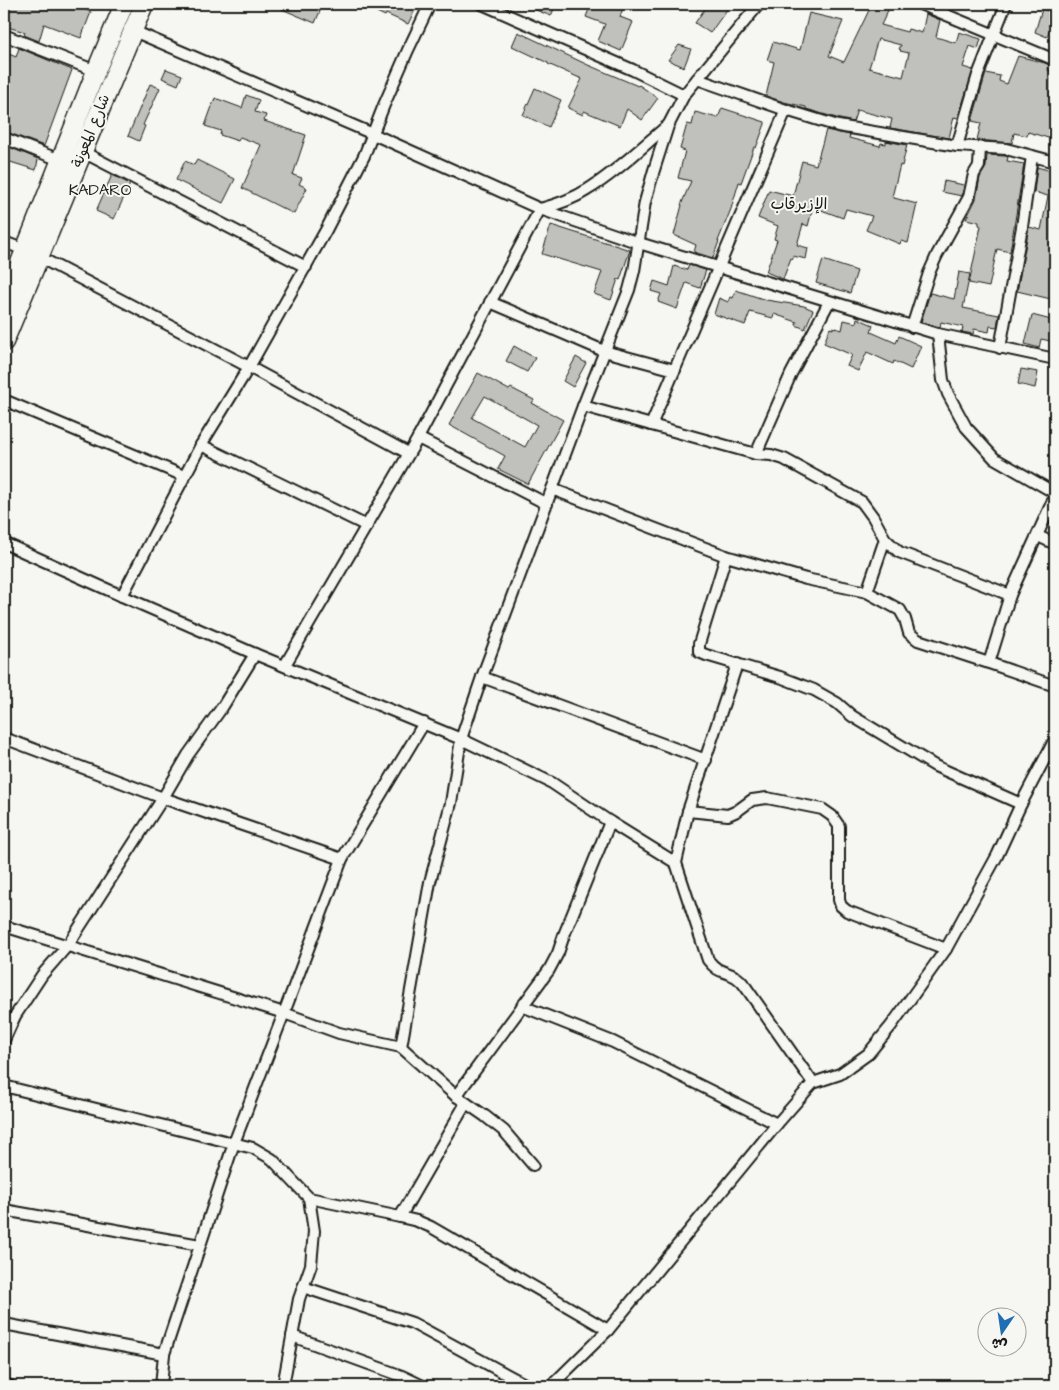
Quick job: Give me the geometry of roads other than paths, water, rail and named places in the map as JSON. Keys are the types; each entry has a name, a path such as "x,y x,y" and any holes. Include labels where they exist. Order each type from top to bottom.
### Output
{"highway":[{"name":"شارع المعونة","path":"32,254 60,160 124,4"},
{"name":"شارع المعونة","path":"4,342 17,290 32,254 83,152 144,4"},
{"name":"شارع المعونة","path":"4,303 17,290"}],"street":[{"path":"122,596 201,445 249,367 306,267 358,168 408,50 430,4"},
{"path":"482,4 633,70 684,95"},
{"path":"401,1047 430,882 451,803 461,739 582,406 628,290 634,271 649,188 668,126 684,95 759,4"},
{"path":"920,4 1055,60"},
{"path":"957,146 978,75 1006,4"},
{"path":"116,24 373,134 540,209 639,243 912,327 1055,359"},
{"path":"4,35 96,71"},
{"path":"697,79 838,126 957,146 1006,150 1055,162"},
{"path":"651,425 786,110"},
{"path":"285,665 418,438 540,209 556,205 587,190 668,126"},
{"path":"4,138 60,160"},
{"path":"912,327 929,273 969,198 974,174 979,166 980,148"},
{"path":"83,152 306,267"},
{"path":"1000,348 1012,286 1032,156"},
{"path":"4,242 32,254 249,367 408,453"},
{"path":"490,302 604,351 675,370"},
{"path":"756,454 791,374 828,302"},
{"path":"938,334 943,380 948,394 966,427 994,458 1055,495 1010,595 990,663"},
{"path":"4,400 184,476"},
{"path":"582,406 756,454 771,455 784,459 862,502 885,539 898,552 1010,595"},
{"path":"418,438 547,504"},
{"path":"201,445 367,526"},
{"path":"552,489 726,556 806,579 867,592 900,610 909,633 918,640 1055,686"},
{"path":"1038,536 1055,544"},
{"path":"867,592 885,539"},
{"path":"4,543 255,654 461,739 552,783 676,863"},
{"path":"726,556 699,644 699,652 780,677 814,690 837,703 852,716 936,766 1021,804"},
{"path":"4,1040 15,1016 42,975 68,945 163,798 188,755 223,706 255,654"},
{"path":"737,664 688,811 676,863 708,960 714,967 736,977 746,986 813,1083"},
{"path":"482,677 706,760"},
{"path":"161,1386 164,1354 234,1143 342,859 424,723"},
{"path":"4,738 163,798 342,859"},
{"path":"551,1386 608,1330 777,1124 813,1083 840,1074 868,1054 891,1026 946,949 997,856 1021,804 1055,739"},
{"path":"688,811 728,815 752,800 767,798 822,809 832,816 839,826 839,900 841,906 847,911 946,949"},
{"path":"456,1096 549,970 558,953 610,822"},
{"path":"4,926 284,1013 339,1033 401,1047 456,1096 504,1132 534,1165"},
{"path":"522,1006 613,1042 777,1124"},
{"path":"4,1086 254,1148 272,1159 310,1198 400,1216 431,1227 608,1330"},
{"path":"400,1216 466,1103"},
{"path":"283,1386 299,1299 311,1265 314,1231 310,1198"},
{"path":"4,1210 200,1245"},
{"path":"303,1287 412,1323 528,1386"},
{"path":"4,1324 164,1354"},
{"path":"292,1336 402,1376 423,1386"},
{"path":"4,1385 10,1386"}],"district":[{"name":"KADARO","path":"100,190"},
{"name":"الإزيرقاب","path":"799,204"}]}
